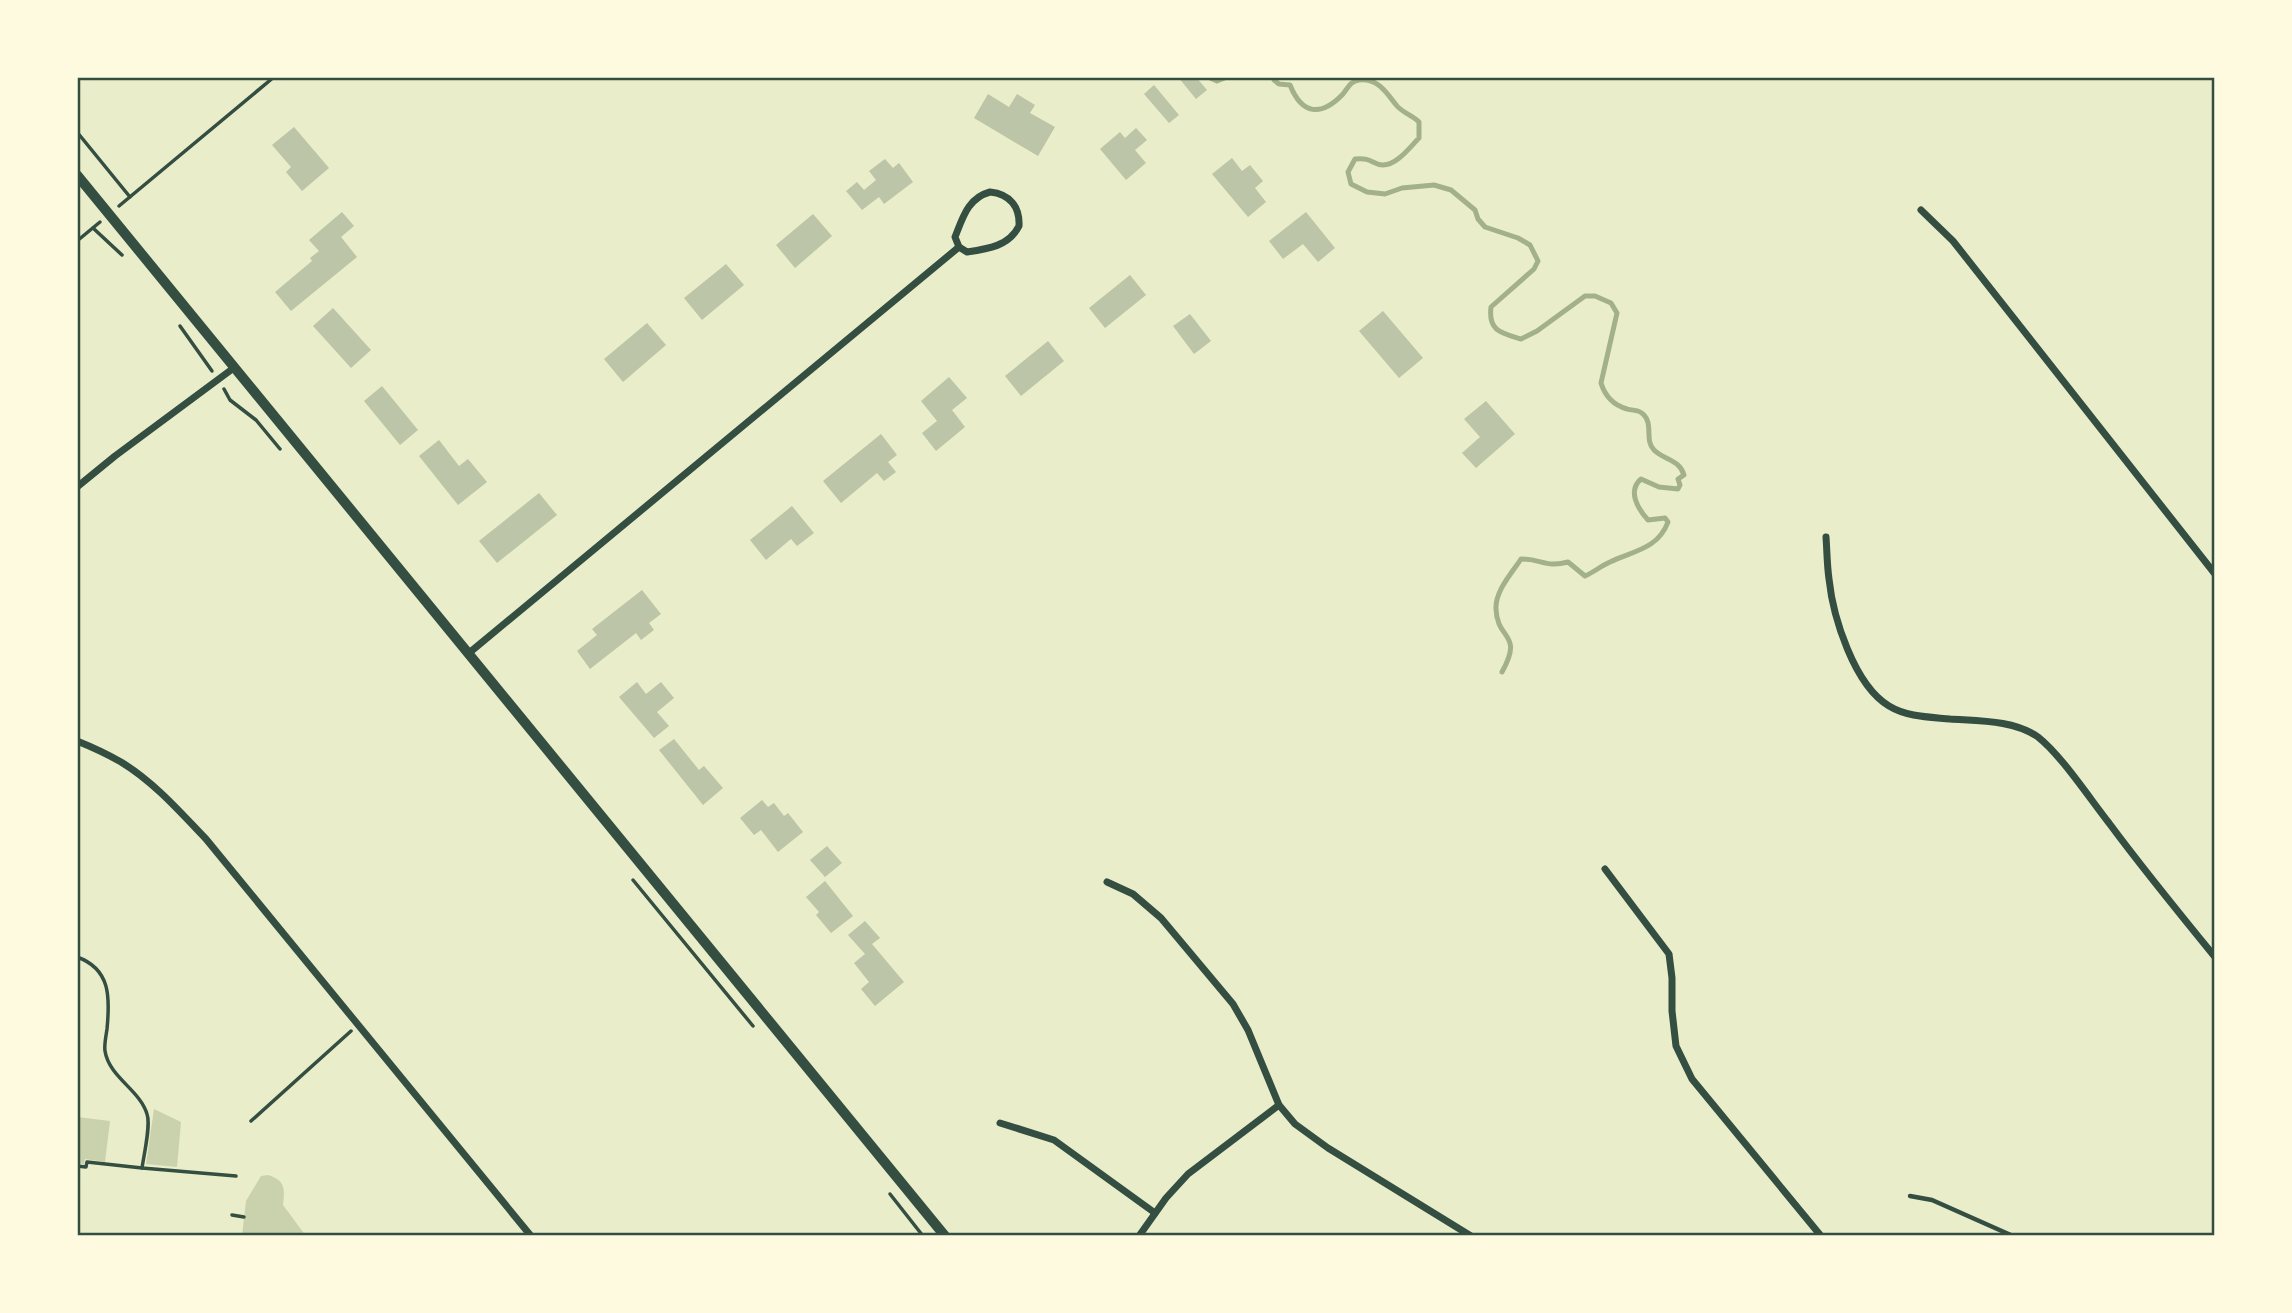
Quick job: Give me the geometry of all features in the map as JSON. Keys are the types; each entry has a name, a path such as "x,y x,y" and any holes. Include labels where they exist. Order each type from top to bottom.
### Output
{"street":[{"path":"77,175 945,1236"},
{"path":"996,192 1014,204 1018,211 1019,226 1013,237 985,249 967,252 959,247 956,237 967,208 975,198 981,194 996,192"},
{"path":"1921,210 1953,241 2215,574"},
{"path":"469,653 959,247"},
{"path":"77,488 115,456 234,367"},
{"path":"1826,537 1829,580 1842,634 1860,676 1877,697 1889,706 1910,715 2005,724 2038,737 2077,782 2215,957"},
{"path":"77,741 121,762 172,803 206,839 531,1236"},
{"path":"1605,869 1669,954 1672,978 1671,1011 1676,1046 1692,1079 1821,1236"},
{"path":"1107,882 1133,894 1153,910 1233,1004 1248,1030 1279,1105 1308,1135 1471,1236"},
{"path":"1139,1236 1177,1185 1195,1168 1279,1105"},
{"path":"1000,1123 1054,1140 1154,1213"}],"lane":[{"path":"1910,1196 1932,1200 2013,1236"}],"path":[{"path":"77,241 274,77"},
{"path":"77,132 130,197"},
{"path":"93,228 128,261"},
{"path":"174,318 230,400 260,425 286,456"},
{"path":"629,874 757,1032"},
{"path":"77,957 90,961 108,989 105,1051 112,1067 149,1116 142,1168"},
{"path":"251,1121 358,1025"},
{"path":"77,1166 86,1167 87,1162 236,1176"},
{"path":"885,1188 923,1236"},
{"path":"232,1215 244,1217"}],"green space":[{"path":"154,1109 181,1122 177,1167 146,1164"},
{"path":"77,1117 110,1121 105,1162 85,1159 84,1164 77,1163"},
{"path":"268,1175 281,1182 284,1189 283,1205 306,1236 242,1236 246,1201 261,1176"}],"building":[{"path":"1178,77 1196,77 1207,90 1196,99"},
{"path":"1154,85 1179,115 1169,123 1144,94"},
{"path":"988,94 1009,107 1017,94 1035,105 1030,113 1055,127 1038,156 974,118"},
{"path":"294,127 329,168 302,191 286,172 291,167 272,145"},
{"path":"1136,128 1147,140 1135,150 1146,163 1126,180 1100,149 1120,132 1125,138"},
{"path":"1232,158 1242,171 1250,165 1263,181 1255,188 1266,202 1248,217 1212,174"},
{"path":"885,159 893,168 899,163 913,182 884,204 879,197 862,210 846,191 857,182 864,190 876,180 869,171"},
{"path":"342,212 354,226 341,237 357,257 291,311 275,292 312,261 310,258 319,251 309,240"},
{"path":"1306,212 1335,248 1318,262 1303,244 1283,259 1269,241"},
{"path":"813,214 832,236 795,268 776,245"},
{"path":"726,264 744,285 702,320 684,298"},
{"path":"1130,275 1146,295 1105,328 1089,308"},
{"path":"333,308 371,350 351,368 313,326"},
{"path":"1383,311 1423,358 1399,378 1359,331"},
{"path":"1190,314 1211,341 1194,354 1173,326"},
{"path":"647,323 666,345 623,382 604,359"},
{"path":"1048,341 1064,361 1021,396 1005,376"},
{"path":"949,377 967,398 952,410 965,427 936,451 922,433 937,421 921,401"},
{"path":"382,386 418,430 400,445 364,401"},
{"path":"1486,401 1515,434 1476,468 1462,453 1480,437 1464,419"},
{"path":"881,434 897,455 888,462 896,472 884,481 877,473 841,503 823,481"},
{"path":"439,440 459,466 468,459 487,482 458,505 419,456"},
{"path":"539,493 557,515 497,563 479,541"},
{"path":"792,506 814,533 797,546 791,539 766,560 750,540"},
{"path":"642,590 661,614 649,623 654,630 641,640 636,633 590,669 577,651 597,635 592,629"},
{"path":"637,682 646,694 661,682 674,698 657,712 669,726 654,738 619,697"},
{"path":"674,739 699,770 704,766 723,788 703,805 659,750"},
{"path":"762,800 768,807 774,803 784,816 788,813 803,832 778,852 761,830 754,835 740,818"},
{"path":"827,846 842,863 825,877 810,860"},
{"path":"825,881 853,916 831,933 816,915 819,912 806,897"},
{"path":"865,921 880,938 872,944 904,982 875,1006 861,989 869,982 854,963 865,954 848,935"}],"waterway":[{"path":"1208,77 1217,81 1227,77"},
{"path":"1274,77 1279,84 1290,85 1300,102 1313,109 1327,107 1356,81 1366,80 1377,84 1399,108 1419,122 1419,138 1403,155 1388,164 1380,165 1365,159 1355,159 1348,172 1351,184 1367,192 1385,194 1402,188 1434,185 1451,190 1475,210 1485,227 1530,245 1538,261 1534,269 1491,307 1492,321 1497,330 1521,339 1537,331 1585,296 1595,296 1611,303 1617,313 1601,383 1603,388 1607,396 1618,405 1643,414 1648,422 1651,446 1679,466 1684,475 1678,479 1678,489 1659,487 1641,479 1637,484 1634,494 1644,516 1648,520 1665,518 1668,522 1658,538 1644,548 1585,576 1568,562 1549,564 1521,559 1505,582 1496,602 1497,619 1510,643 1508,659 1502,672"}]}
